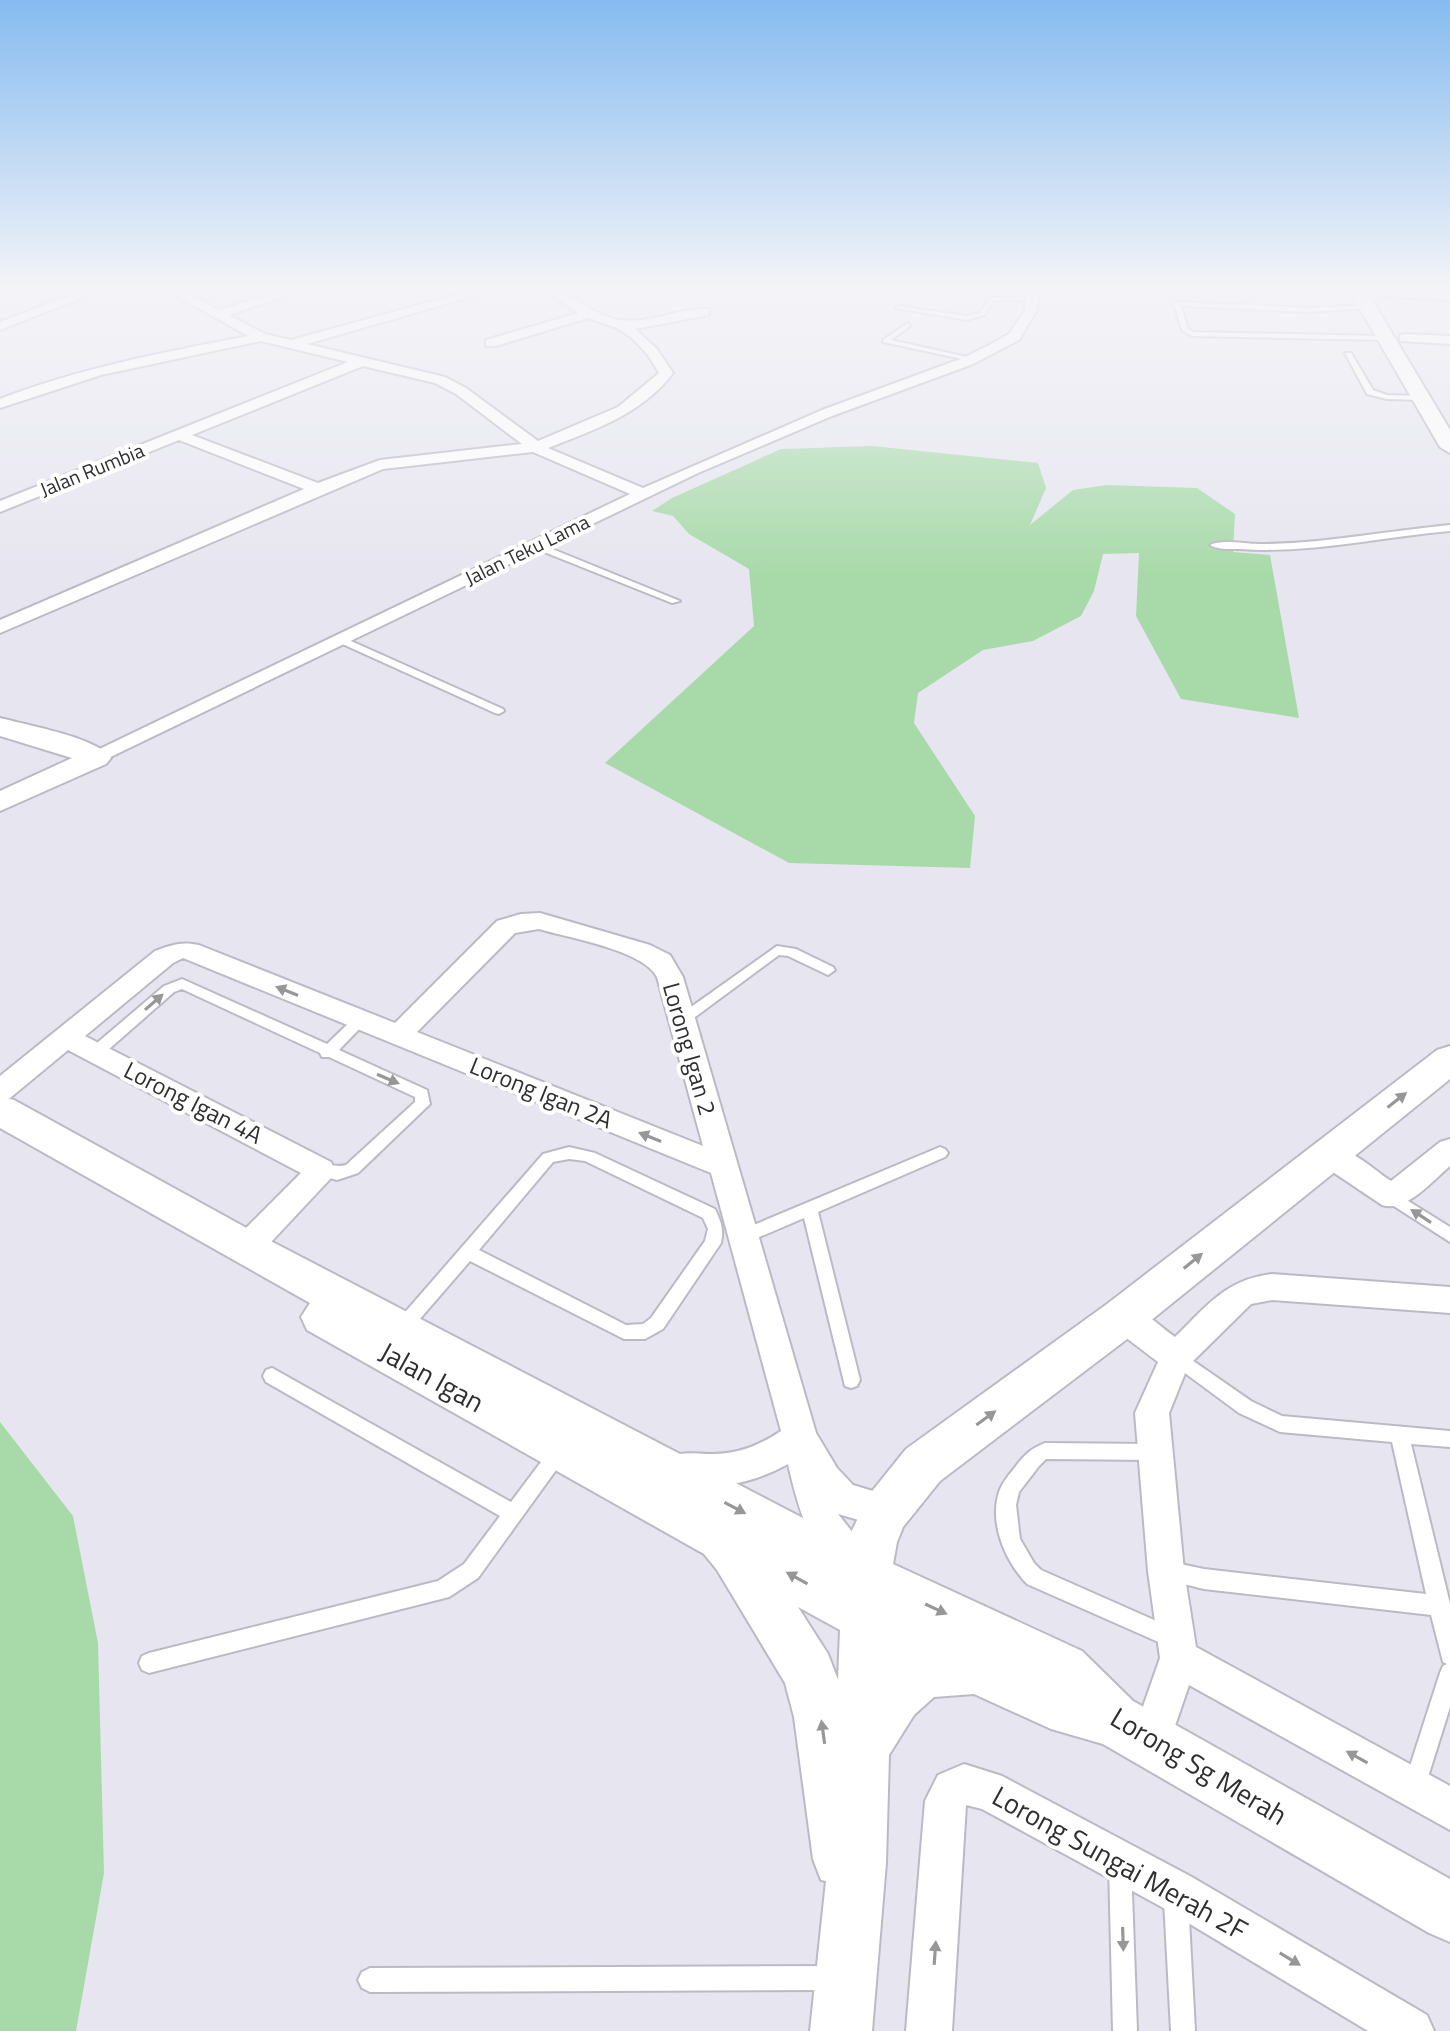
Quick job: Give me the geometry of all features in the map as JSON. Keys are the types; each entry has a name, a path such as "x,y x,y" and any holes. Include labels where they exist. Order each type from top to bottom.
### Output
{"street":[{"path":"0,404 48,385"},
{"name":"Jalan Rumbia","path":"0,507 304,385"},
{"path":"449,385 549,455 645,494"},
{"path":"0,627 318,489 391,463 536,447 605,421 640,398 654,385"},
{"name":"Jalan Teku Lama","path":"0,802 692,470 903,385"},
{"path":"1413,385 1450,447"},
{"path":"179,435 318,489"},
{"path":"0,727 63,744 96,758"},
{"name":"Lorong Igan 2","path":"398,1036 506,927 521,922 540,921 641,951 661,961 670,977 800,1438"},
{"name":"Lorong Igan 2A","path":"65,1037 164,957 181,950 198,954 723,1166"},
{"path":"0,1091 65,1037"},
{"name":"Lorong Igan 4A","path":"65,1037 321,1170"},
{"path":"845,1976 857,1863 863,1748 865,1596 872,1540 886,1511 923,1465 1123,1317 1450,1059"},
{"name":"Jalan Igan","path":"0,1110 246,1248 654,1465 865,1596"},
{"name":"Jalan Igan","path":"0,1137 713,1532 865,1596"},
{"path":"1328,1154 1392,1197 1450,1150"},
{"path":"246,1248 321,1170"},
{"path":"800,1438 818,1516 865,1596 978,1668 1051,1702 1133,1731 1178,1649 1166,1571 1152,1413 1176,1357 1240,1295 1252,1289 1272,1287 1450,1300"},
{"path":"1123,1317 1176,1357"},
{"path":"800,1438 842,1500 861,1508 886,1511"},
{"path":"654,1465 714,1472 736,1471 757,1463 800,1438"},
{"path":"713,1532 735,1553 809,1673 821,1717 845,1976"},
{"name":"Lorong Sg Merah","path":"865,1596 1063,1670 1133,1731 1450,1912"},
{"path":"1178,1649 1450,1809"},
{"path":"863,1748 896,1690 916,1675 948,1666 978,1668"},
{"name":"Lorong Sungai Merah 2F","path":"929,2031 946,1801 952,1789 964,1784 988,1790 1175,1891 1411,2031"}],"lane":[{"path":"1366,385 1370,392 1387,397 1421,398"},
{"path":"1215,545 1291,548 1450,528"},
{"path":"537,546 675,601"},
{"path":"342,640 499,711"},
{"path":"682,1020 777,950 791,952 828,970"},
{"path":"95,1053 169,989 182,984 422,1094 423,1104 352,1169 337,1174 321,1170"},
{"path":"327,1053 359,1021"},
{"path":"400,1330 548,1158 572,1151 709,1214 716,1229 713,1243 661,1319 653,1330 641,1333 624,1332 468,1252"},
{"path":"743,1237 940,1153"},
{"path":"1392,1197 1450,1235"},
{"path":"810,1211 851,1380"},
{"path":"1176,1357 1245,1407 1280,1424 1450,1439"},
{"path":"272,1376 514,1514"},
{"path":"1400,1436 1450,1655"},
{"path":"149,1663 442,1590 471,1571 563,1449"},
{"path":"1154,1452 1045,1451 1035,1455 1010,1489 1007,1511 1014,1550 1023,1568 1034,1577 1178,1649"},
{"path":"1166,1571 1204,1579 1441,1606"},
{"path":"1414,1788 1450,1673"},
{"path":"1120,1861 1125,2031"},
{"path":"1175,1891 1183,2031"},
{"path":"370,1980 845,1976"}],"green space":[{"path":"872,446 1038,463 1046,488 1030,525 1073,490 1107,485 1197,488 1235,514 1233,552 1270,555 1299,718 1181,699 1136,616 1139,553 1103,554 1094,591 1081,616 1033,641 983,650 918,693 914,723 975,816 970,868 789,863 605,763 754,626 749,569 689,534 673,516 652,511 672,498 781,449"},
{"path":"0,1422 73,1516 98,1643 104,1873 76,2031 0,2031"}]}
